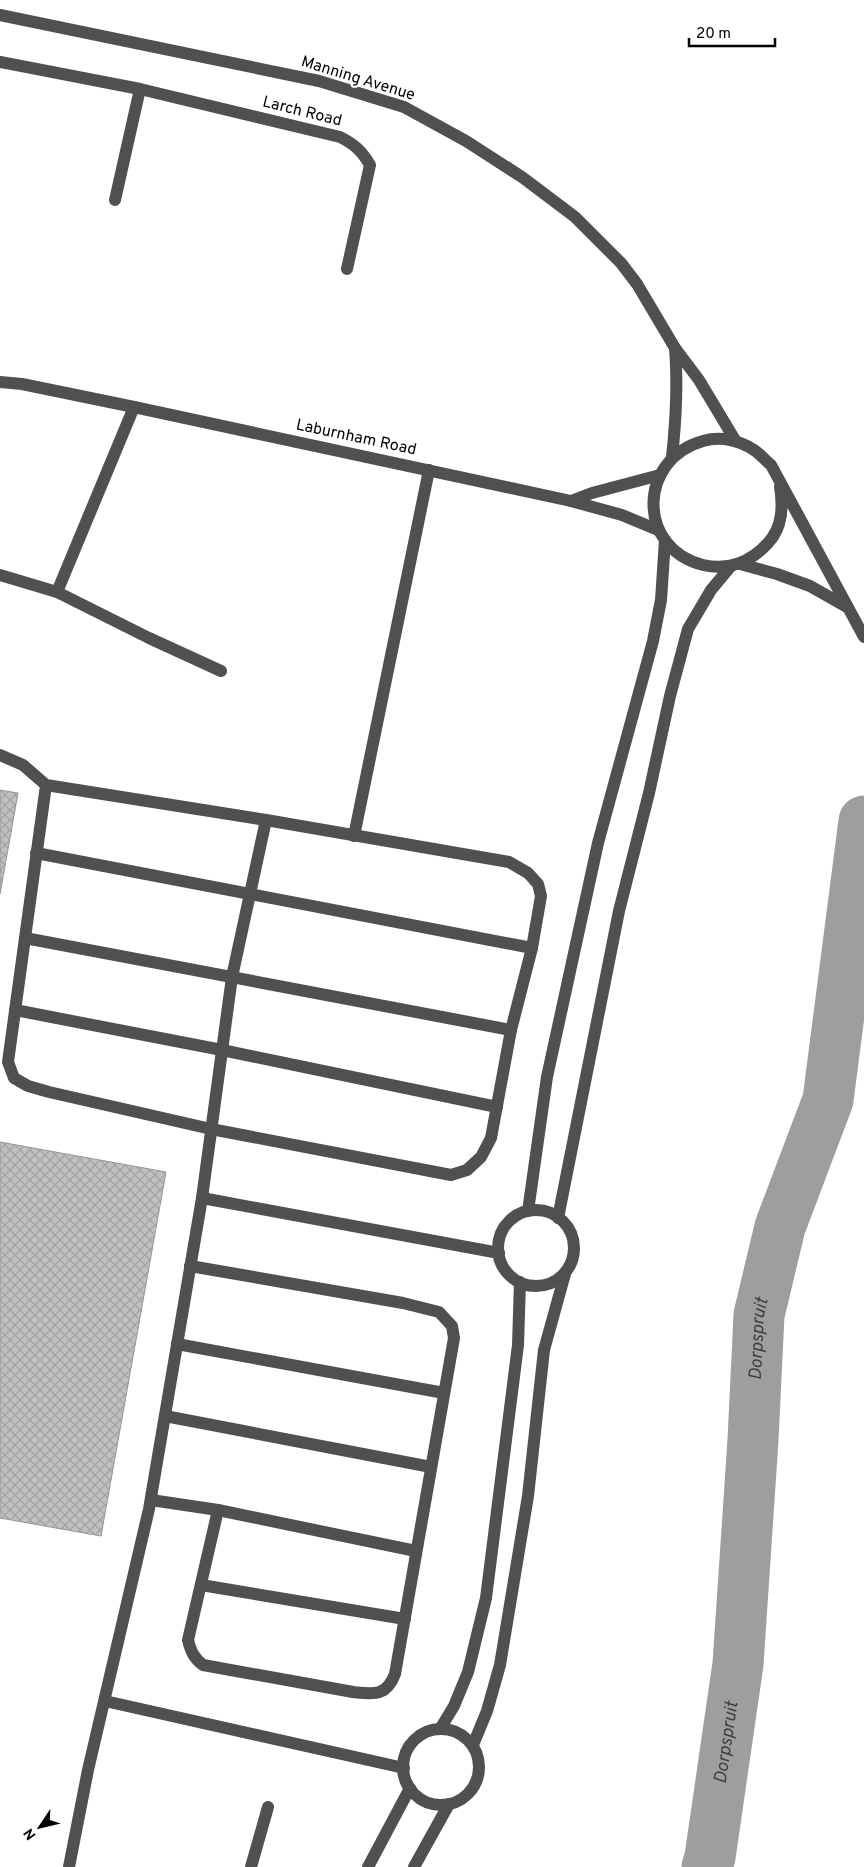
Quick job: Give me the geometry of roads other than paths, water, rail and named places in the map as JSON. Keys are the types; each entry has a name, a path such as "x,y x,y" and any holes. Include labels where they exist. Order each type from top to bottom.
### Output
{"street":[{"name":"Manning Avenue","path":"0,15 320,81 404,107 466,141 514,172 575,217 621,263 637,284 675,348 699,380 735,440"},
{"name":"Larch Road","path":"0,62 140,89 340,137 354,144 364,154 370,165 347,269"},
{"path":"115,200 140,89"},
{"name":"Manning Avenue","path":"672,457 678,386 675,348"},
{"name":"Laburnham Road","path":"0,382 22,384 134,406 571,501 622,515 661,535"},
{"path":"57,592 134,406"},
{"path":"528,1212 547,1077 598,843 653,641 661,600 661,535 654,508 654,491 660,475 672,457 691,444 712,438 735,440 754,450 771,465 780,486 814,543 864,637"},
{"path":"354,836 429,470"},
{"path":"571,501 592,493 660,475"},
{"path":"558,1218 619,911 649,793 674,678 688,629 711,590 736,565 757,555 770,541 779,524 782,505 780,486"},
{"path":"661,535 675,550 692,562 711,567 736,565 777,574 810,586 847,607"},
{"path":"0,575 57,592 149,638 221,671"},
{"path":"0,754 23,765 46,785 266,820 509,862 528,873 538,884 541,896 532,948 511,1030 491,1138 481,1157 467,1170 452,1175 211,1128 48,1092 28,1086 14,1078 8,1062 46,785"},
{"path":"69,1867 88,1770 150,1500 202,1198 232,978 266,820"},
{"path":"36,853 532,948"},
{"path":"25,938 511,1030"},
{"path":"15,1010 222,1050 497,1107"},
{"path":"202,1198 499,1253"},
{"path":"472,1745 487,1711 500,1665 528,1496 544,1350 565,1274 571,1263 574,1250 572,1238 567,1227 558,1218 549,1213 539,1211 528,1212 513,1219 502,1231 499,1253 502,1265 509,1275 520,1282 532,1286 544,1286 565,1274"},
{"path":"190,1266 403,1303 439,1312 452,1326 454,1338 405,1619 392,1682 383,1691 375,1694 353,1692 204,1665 195,1659 188,1640 218,1510"},
{"path":"440,1729 454,1706 468,1672 486,1598 518,1345 520,1282"},
{"path":"177,1344 444,1393"},
{"path":"165,1416 431,1467"},
{"path":"150,1500 218,1510 416,1551"},
{"path":"201,1585 405,1619"},
{"path":"105,1701 404,1768"},
{"path":"440,1729 453,1731 464,1736 478,1756 479,1769 477,1781 470,1792 461,1799 449,1804 427,1802 410,1788 405,1778 405,1758 414,1741 421,1735 440,1729"},
{"path":"368,1867 410,1788"},
{"path":"414,1867 449,1804"},
{"path":"251,1867 268,1806"}],"waterway":[{"name":"Dorpspruit","path":"707,1867 738,1664 753,1440 759,1315 780,1227 828,1100 864,821"}]}
